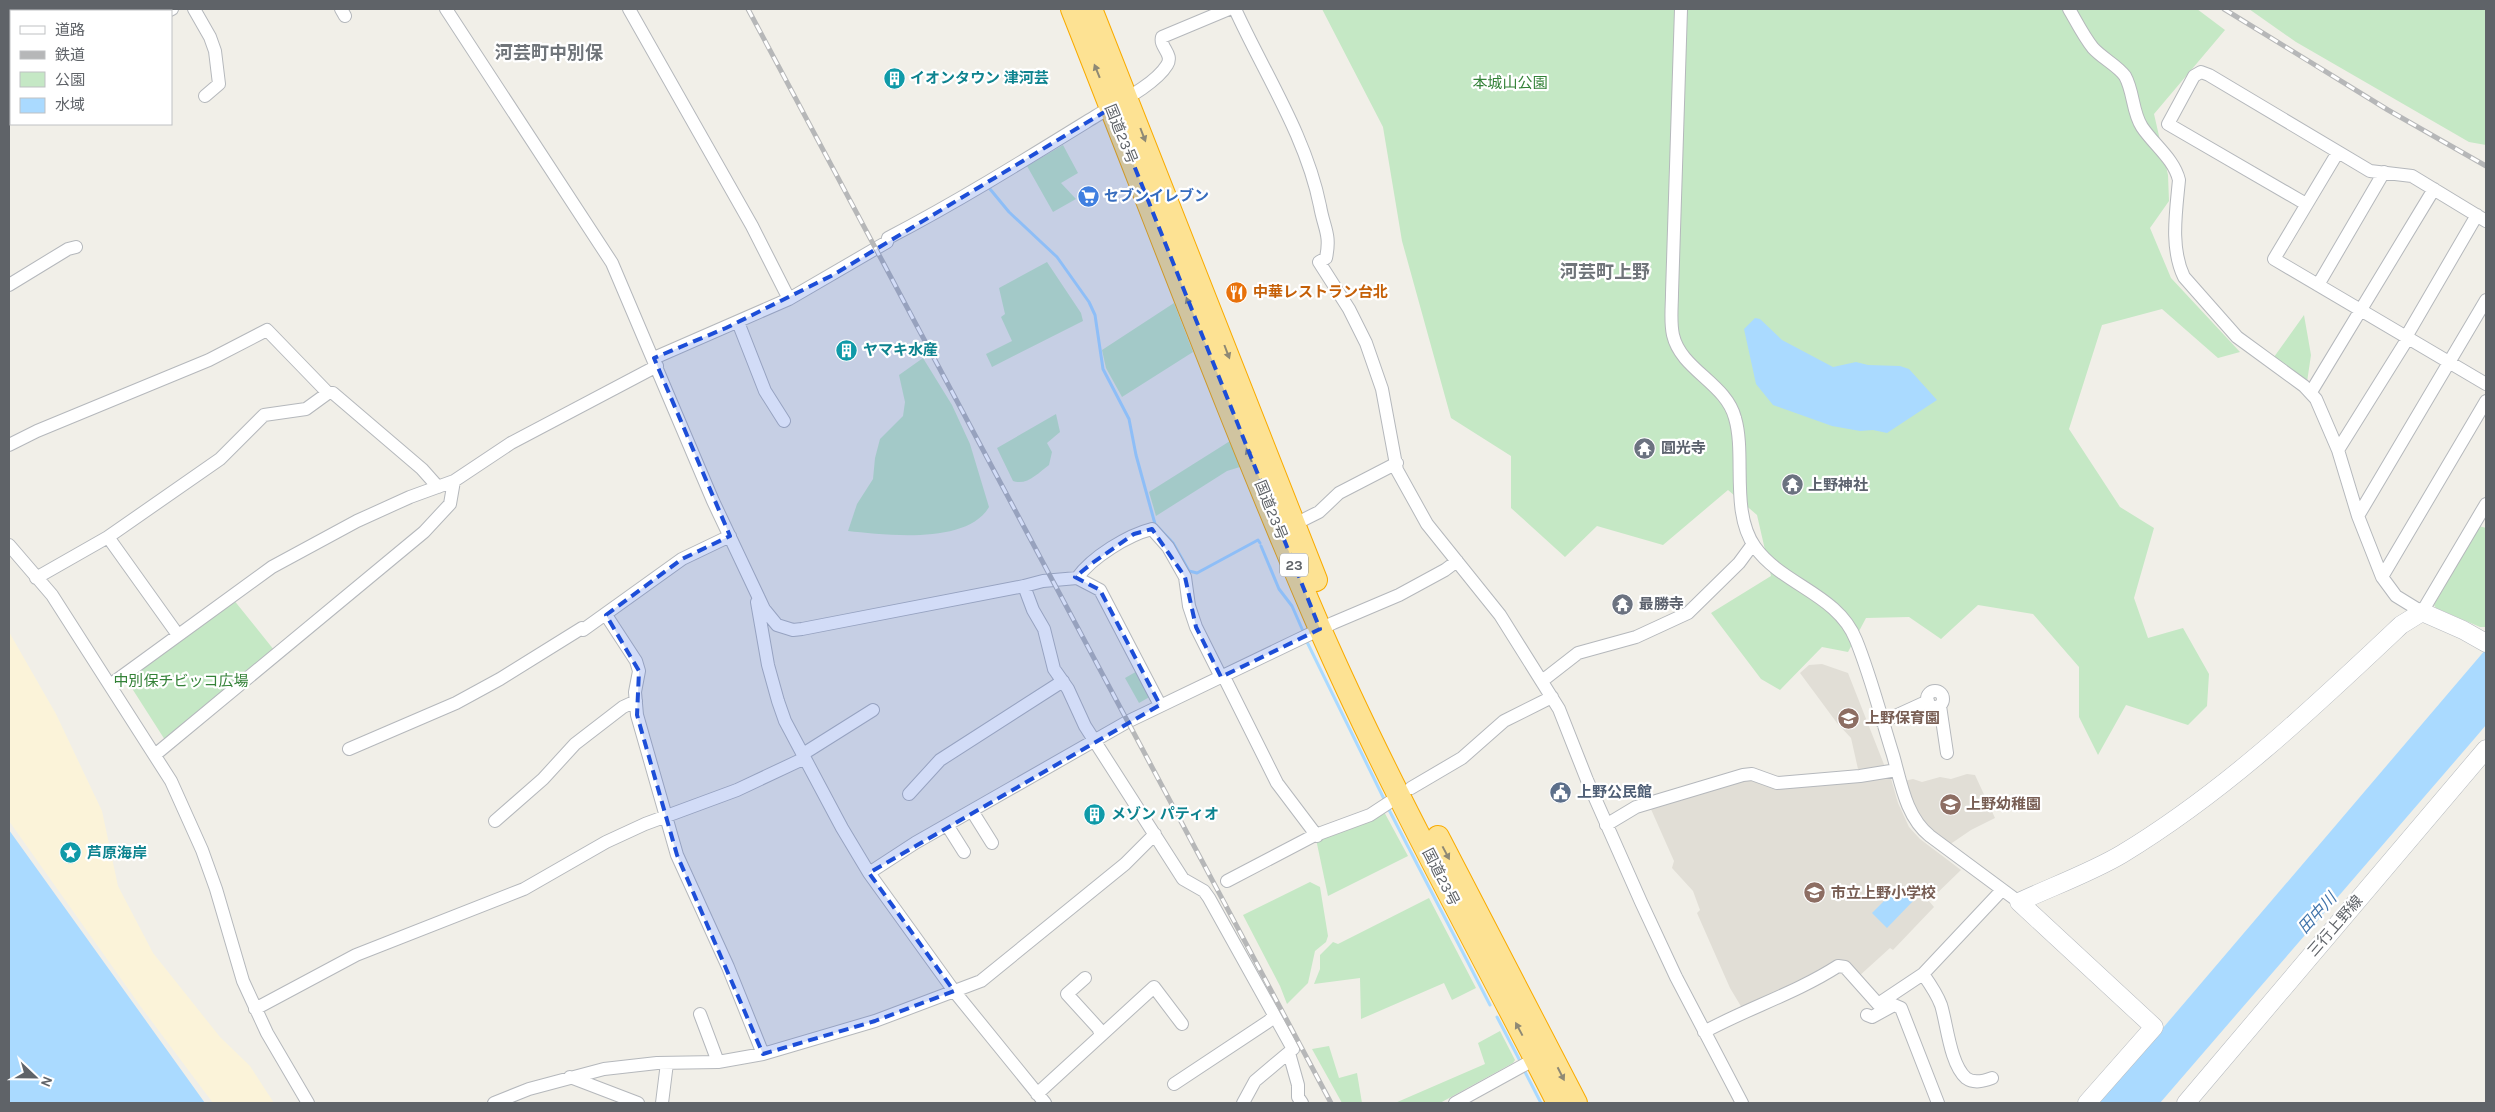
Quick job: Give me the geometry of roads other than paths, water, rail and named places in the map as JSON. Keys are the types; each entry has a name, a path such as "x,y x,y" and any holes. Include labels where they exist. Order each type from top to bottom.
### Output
{"highway":[{"name":"国道23号","path":"1072,9 1120,103 1295,524 1327,626"},
{"name":"国道23号","path":"1091,9 1120,103 1257,477 1405,792 1558,1103"},
{"name":"国道23号","path":"1405,792 1465,887 1576,1103"}],"street":[{"path":"194,9 210,37 215,51 220,84 205,96"},
{"path":"446,9 612,263 656,362 693,455 755,592 768,616 777,625 794,630 1042,581 1077,578 1100,590 1160,705"},
{"path":"629,9 752,226 789,298"},
{"path":"110,685 272,567 299,550 410,497 454,481 511,442 656,362 789,298 833,274 887,242 888,238 1024,161 1120,103 1154,78 1168,64 1169,58 1161,42 1162,37 1229,9"},
{"path":"1235,9 1295,133 1314,181 1329,242 1326,258 1320,262 1349,309 1366,343 1382,389 1397,470 1427,524 1500,615 1552,697 1566,723 1606,825 1676,977 1742,1103"},
{"path":"1681,9 1672,293 1673,334 1686,359 1725,398 1735,416 1741,503 1747,531 1753,544 1770,564 1831,607 1851,630 1863,658 1910,808 1924,831 2019,902 2154,1027 2087,1103"},
{"path":"2069,9 2092,46 2124,75 2131,91 2136,117 2177,173 2179,180 2175,238 2180,268 2184,276 2237,337 2311,392 2320,405 2338,450 2358,516 2382,577 2396,596 2422,612 2463,630 2486,644"},
{"path":"2306,204 2168,124 2194,76 2201,72 2209,75 2370,171 2412,176 2482,218 2338,450"},
{"path":"2338,152 2274,259 2486,384"},
{"path":"2318,285 2384,172"},
{"path":"2311,392 2434,189"},
{"path":"9,284 68,249 76,247"},
{"path":"2358,516 2486,300"},
{"path":"738,322 765,391 784,421"},
{"path":"9,445 37,431 209,360 267,330 328,393"},
{"path":"36,578 108,537 220,459 264,415 306,409 328,393 334,393 422,469 438,487"},
{"path":"2382,577 2486,400"},
{"path":"1295,524 1319,512 1339,493 1397,464"},
{"path":"156,754 424,532 450,504 454,481"},
{"path":"2019,902 2120,855 2219,788 2286,732 2401,625 2422,612 2486,504"},
{"path":"1077,578 1115,546 1134,534 1152,529 1168,547 1185,576 1189,606 1196,626 1277,783 1317,836"},
{"path":"349,749 456,703 500,679 606,615 682,559 730,536"},
{"path":"108,537 178,635"},
{"path":"1542,681 1578,653 1636,637 1688,613 1734,568 1753,544"},
{"path":"9,545 52,595 156,754 171,781 202,850 234,943 243,981 255,1009 308,1103"},
{"path":"869,873 947,825 1093,741 1160,705 1416,586 1457,561"},
{"path":"1024,586 1033,610 1044,628 1054,669 1093,741 1183,879 1204,891 1209,898 1293,1049 1255,1081 1242,1103"},
{"path":"755,592 764,647 778,701 804,756 869,873 954,991 1041,1099 1101,1035 1154,986 1182,1024"},
{"path":"606,615 636,662 639,671 636,701 637,715 677,855 685,876 719,945 763,1054"},
{"path":"909,794 940,760 1062,681"},
{"path":"1227,881 1310,838 1370,815 1462,758 1504,721 1552,697"},
{"path":"1882,722 1940,698 1947,753"},
{"path":"495,820 543,779 575,744 623,707 636,701"},
{"path":"255,1009 356,955 524,890 606,842 667,815 737,790 804,756 872,710"},
{"name":"三行上野線","path":"2186,1103 2486,749"},
{"path":"1606,825 1636,807 1743,775 1752,774 1777,783 1860,776 1897,770"},
{"path":"972,811 992,843"},
{"path":"947,825 964,852"},
{"path":"494,1103 529,1089 604,1069 668,1063 718,1062 763,1054 875,1021 981,981 1125,864 1155,834"},
{"path":"1704,1032 1737,1014 1798,989 1838,966 1845,967 1878,1004 1923,974 2002,890"},
{"path":"1923,974 1939,1001 1960,1068 1967,1078 1974,1081 1981,1082 1992,1078"},
{"path":"1084,978 1067,994 1098,1028 1101,1035"},
{"path":"1867,1016 1872,1017 1894,1005 1901,1008 1938,1103"},
{"path":"700,1014 718,1062"},
{"path":"1174,1084 1274,1015"},
{"path":"1289,1053 1298,1085 1298,1096 1302,1103"},
{"path":"1455,1103 1535,1059"},
{"path":"662,1103 668,1063"},
{"path":"569,1077 638,1103"}],"water":[{"path":"1755,318 1760,319 1782,340 1833,367 1856,362 1868,365 1900,366 1909,369 1937,400 1887,433 1832,426 1773,405 1756,384 1744,329"},
{"name":"田中川","path":"2486,649 2486,725 2475,738 2160,1103 2099,1103"},
{"path":"9,830 205,1103 9,1103"},
{"path":"1899,886 1914,900 1887,928 1872,913"}],"waterway":[{"path":"990,189 1009,212 1057,257 1089,302 1095,315 1103,369 1129,419 1136,455 1155,524 1173,543 1189,571 1197,573 1258,540 1260,543"},
{"path":"1261,546 1279,589 1292,606 1303,631"},
{"path":"1307,642 1385,801"},
{"path":"1387,806 1490,1005"},
{"path":"1497,1017 1519,1059"},
{"path":"1524,1070 1541,1103"}],"railway":[{"path":"748,9 1331,1103"},
{"path":"2224,9 2388,110 2486,166"}],"place":[{"name":"イオンタウン 津河芸","path":"894,78"},
{"name":"セブンイレブン","path":"1088,196"},
{"name":"中華レストラン台北","path":"1237,292"},
{"name":"ヤマキ水産","path":"847,350"},
{"name":"圓光寺","path":"1645,448"},
{"name":"上野神社","path":"1792,485"},
{"name":"最勝寺","path":"1623,604"},
{"name":"上野保育園","path":"1849,718"},
{"name":"上野公民館","path":"1561,792"},
{"name":"上野幼稚園","path":"1950,804"},
{"name":"メゾン パティオ","path":"1095,814"},
{"name":"芦原海岸","path":"71,853"},
{"name":"市立上野小学校","path":"1815,893"}],"district":[{"name":"河芸町中別保","path":"549,53"},
{"name":"河芸町上野","path":"1605,272"}],"park label":[{"name":"本城山公園","path":"1510,83"},
{"name":"中別保チビッコ広場","path":"181,681"}]}
